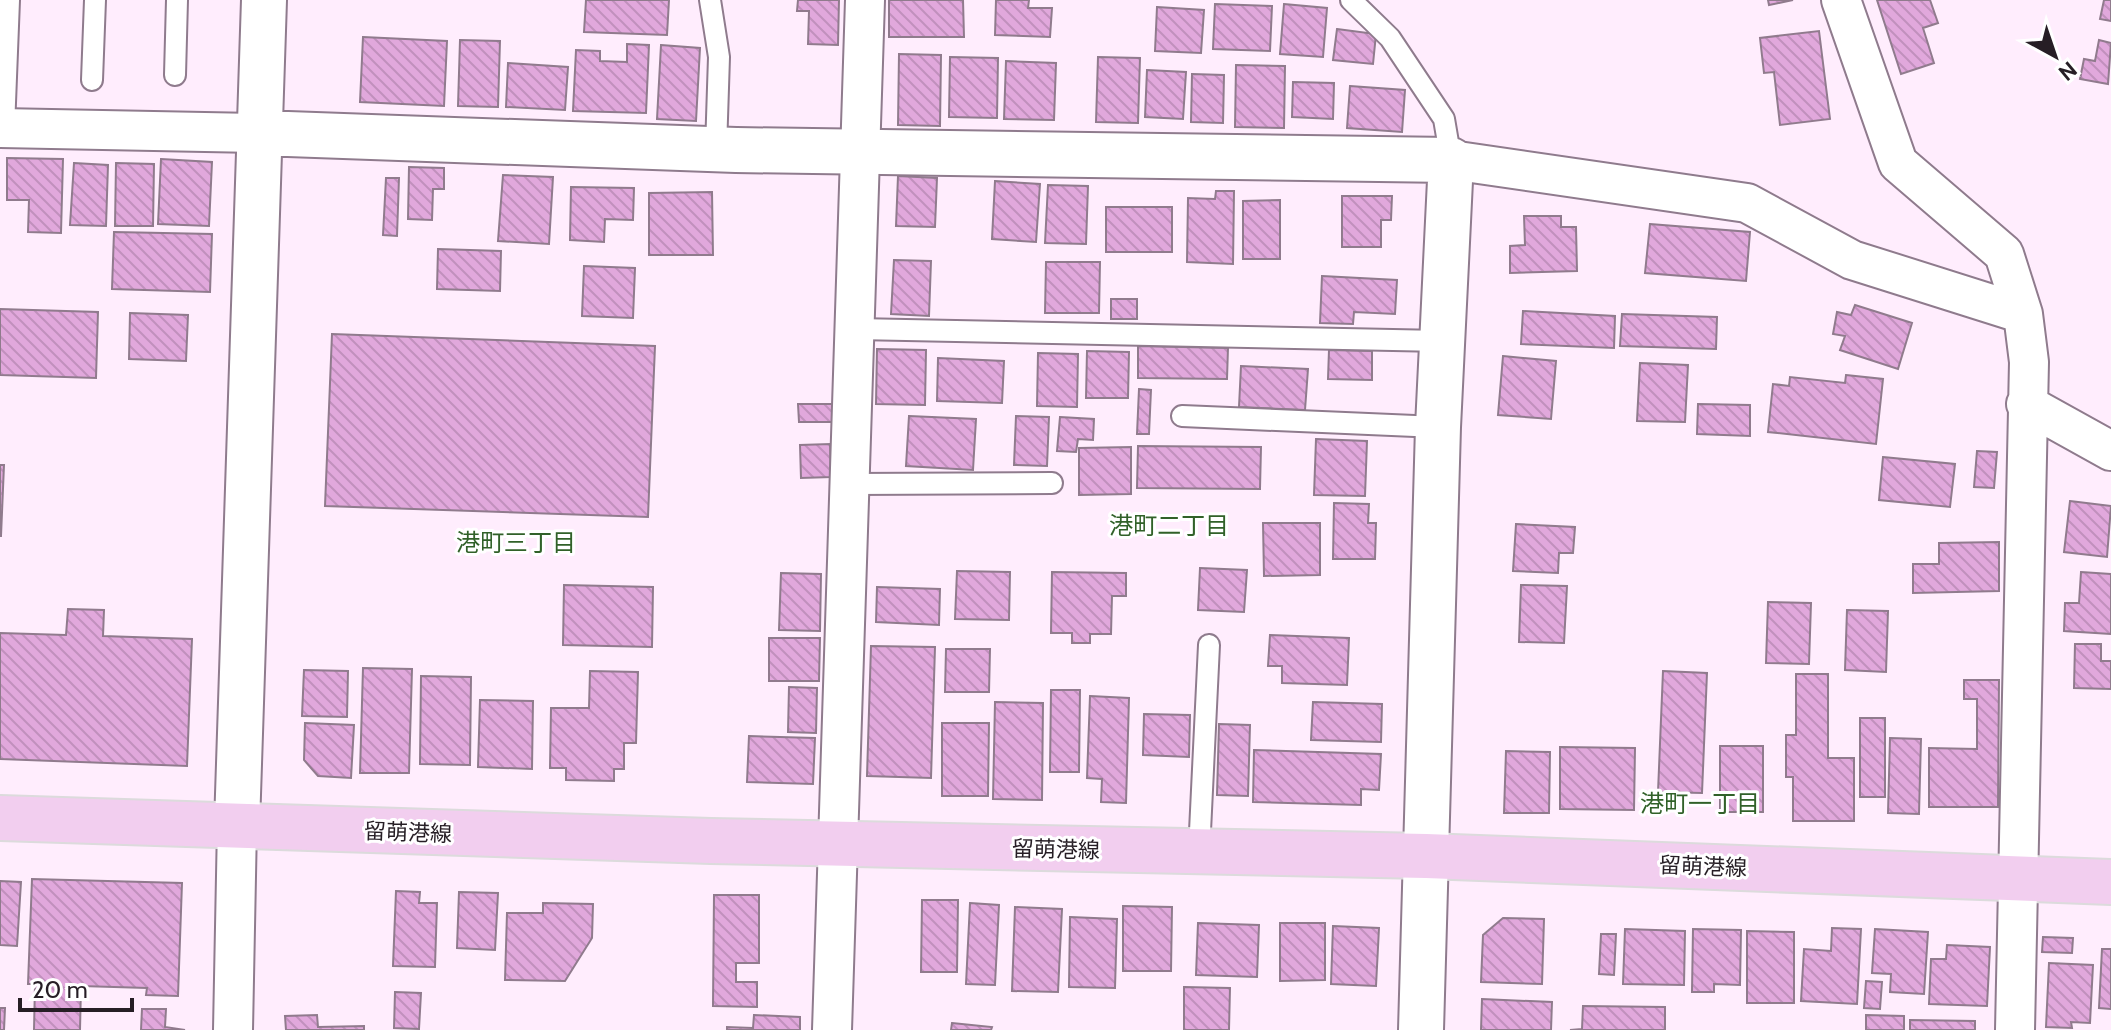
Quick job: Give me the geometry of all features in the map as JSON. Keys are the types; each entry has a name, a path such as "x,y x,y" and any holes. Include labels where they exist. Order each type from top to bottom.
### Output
{"main road":[{"name":"留萌港線","path":"0,818 711,841 1426,856 2111,882"}],"street":[{"path":"233,1030 264,0"},
{"path":"832,1030 865,0"},
{"path":"1841,0 1898,163 2004,254 2023,314 2029,362 2015,1030"},
{"path":"2,128 260,133 726,150 1451,160 1747,203 1852,260 2023,314"},
{"path":"1421,1030 1438,427 1451,160"},
{"path":"2026,404 2111,451"}],"lane":[{"path":"2,128 9,0"},
{"path":"92,80 95,0"},
{"path":"175,75 177,0"},
{"path":"710,0 719,57 726,150"},
{"path":"1351,0 1390,38 1444,119 1451,160"},
{"path":"856,329 1442,341"},
{"path":"1182,416 1438,427"},
{"path":"851,484 1052,483"},
{"path":"1199,852 1209,645"}],"building":[{"path":"586,0 669,0 667,35 584,32"},
{"path":"798,0 839,0 838,45 808,44 809,11 797,11"},
{"path":"889,0 963,0 964,37 889,37"},
{"path":"996,0 1029,0 1028,8 1052,8 1050,37 995,35"},
{"path":"1768,0 1793,0 1769,5"},
{"path":"1877,0 1930,0 1938,23 1923,28 1934,63 1901,74"},
{"path":"2104,0 2111,0 2111,21 2100,19"},
{"path":"1215,4 1272,6 1270,51 1213,49"},
{"path":"1284,4 1327,8 1323,57 1280,54"},
{"path":"1157,7 1204,10 1201,53 1155,51"},
{"path":"1337,29 1376,34 1373,64 1333,60"},
{"path":"1819,31 1830,119 1780,125 1774,72 1764,73 1760,38"},
{"path":"363,37 447,41 444,106 360,102"},
{"path":"460,40 500,41 498,107 458,106"},
{"path":"2099,40 2111,43 2108,84 2080,79 2084,59 2095,61"},
{"path":"627,44 649,45 646,113 573,111 576,50 600,51 600,61 627,62"},
{"path":"661,45 700,48 696,121 657,119"},
{"path":"899,54 941,55 940,126 898,125"},
{"path":"950,57 998,58 997,118 949,117"},
{"path":"1098,57 1140,58 1138,123 1096,122"},
{"path":"1006,61 1056,63 1054,120 1004,119"},
{"path":"508,63 568,67 565,110 506,107"},
{"path":"1236,65 1285,66 1284,128 1235,127"},
{"path":"1147,70 1186,72 1183,119 1145,117"},
{"path":"1192,74 1224,75 1223,123 1191,122"},
{"path":"1293,82 1334,83 1333,119 1292,117"},
{"path":"1350,86 1405,90 1402,132 1347,128"},
{"path":"7,158 63,159 61,233 28,232 29,200 7,200"},
{"path":"161,159 212,162 209,226 158,224"},
{"path":"74,163 108,165 106,226 70,225"},
{"path":"116,163 154,164 153,226 115,226"},
{"path":"409,167 444,168 444,189 433,189 432,220 408,219"},
{"path":"503,175 553,177 549,244 498,241"},
{"path":"898,176 937,178 935,227 896,226"},
{"path":"386,178 399,178 397,236 383,235"},
{"path":"995,181 1040,184 1036,242 992,239"},
{"path":"1048,185 1088,186 1086,244 1045,243"},
{"path":"571,187 634,188 633,220 605,219 604,242 570,240"},
{"path":"1216,191 1234,191 1233,264 1187,262 1188,198 1215,199"},
{"path":"712,192 713,255 649,255 649,193"},
{"path":"1342,196 1392,196 1391,220 1381,220 1381,247 1342,247"},
{"path":"1280,200 1280,259 1243,259 1243,201"},
{"path":"1106,207 1172,207 1172,252 1106,252"},
{"path":"1524,216 1561,216 1561,227 1576,227 1577,271 1510,273 1510,246 1525,245"},
{"path":"1650,224 1750,232 1746,281 1645,273"},
{"path":"114,232 212,234 210,292 112,289"},
{"path":"438,249 501,251 500,291 437,289"},
{"path":"894,260 931,261 929,316 891,314"},
{"path":"1046,262 1100,262 1099,313 1045,313"},
{"path":"584,266 635,268 633,318 582,316"},
{"path":"1322,276 1397,280 1395,314 1354,312 1353,324 1320,323"},
{"path":"1111,299 1137,299 1137,319 1111,319"},
{"path":"1855,305 1912,323 1898,369 1840,350 1845,336 1833,334 1837,312 1851,315"},
{"path":"0,309 98,312 96,378 0,375"},
{"path":"1523,311 1615,316 1614,348 1521,344"},
{"path":"130,313 188,315 186,361 129,359"},
{"path":"1622,314 1717,317 1716,349 1620,346"},
{"path":"332,334 655,346 648,517 325,506"},
{"path":"1138,346 1228,348 1227,379 1138,378"},
{"path":"877,349 926,350 925,405 876,404"},
{"path":"1329,350 1372,351 1372,380 1328,379"},
{"path":"1087,351 1129,352 1128,398 1086,398"},
{"path":"1038,353 1078,354 1077,407 1037,406"},
{"path":"1503,356 1556,361 1551,419 1498,415"},
{"path":"938,358 1004,361 1002,403 937,401"},
{"path":"1640,363 1688,365 1685,422 1637,421"},
{"path":"1241,366 1308,369 1305,410 1239,407"},
{"path":"1846,375 1883,379 1876,444 1768,432 1773,384 1789,386 1790,377 1845,383"},
{"path":"1139,389 1151,390 1149,434 1137,434"},
{"path":"798,404 833,404 834,422 799,422"},
{"path":"1698,404 1750,405 1750,436 1697,434"},
{"path":"909,416 976,419 973,470 906,466"},
{"path":"1016,416 1049,417 1047,466 1014,465"},
{"path":"1060,417 1094,419 1093,440 1078,439 1076,452 1057,451"},
{"path":"1316,439 1367,441 1365,496 1314,495"},
{"path":"830,444 831,477 801,478 800,445"},
{"path":"1138,446 1261,447 1260,489 1137,488"},
{"path":"1131,447 1131,494 1079,495 1079,448"},
{"path":"1977,451 1997,452 1994,488 1974,487"},
{"path":"1883,457 1955,464 1950,507 1879,500"},
{"path":"0,465 4,465 1,536 0,536"},
{"path":"2070,501 2111,506 2107,557 2064,552"},
{"path":"1334,503 1369,504 1368,523 1376,523 1375,559 1333,559"},
{"path":"1263,523 1320,523 1320,575 1264,576"},
{"path":"1516,524 1575,527 1573,553 1559,553 1558,573 1513,571"},
{"path":"1999,542 1999,591 1913,593 1913,564 1939,564 1939,543"},
{"path":"1200,568 1247,570 1244,612 1198,610"},
{"path":"957,571 1010,572 1009,620 955,619"},
{"path":"1052,572 1126,573 1126,596 1112,596 1111,634 1090,634 1090,643 1072,643 1072,633 1051,633"},
{"path":"2081,572 2111,574 2111,634 2064,631 2065,603 2079,603"},
{"path":"781,573 821,574 820,631 779,630"},
{"path":"564,585 653,587 652,647 563,645"},
{"path":"1521,585 1567,586 1564,643 1519,642"},
{"path":"877,587 940,589 939,625 876,622"},
{"path":"1768,602 1811,603 1809,664 1766,663"},
{"path":"68,609 104,610 103,636 192,639 187,766 0,759 0,633 66,635"},
{"path":"1847,610 1888,611 1886,672 1845,670"},
{"path":"1270,635 1349,638 1347,685 1282,683 1282,666 1268,666"},
{"path":"769,638 820,638 819,681 769,681"},
{"path":"2075,644 2101,644 2101,661 2111,661 2111,689 2074,688"},
{"path":"871,646 935,647 931,778 867,776"},
{"path":"946,649 990,649 989,692 945,692"},
{"path":"363,668 412,669 409,773 360,773"},
{"path":"304,670 348,671 347,717 302,716"},
{"path":"590,671 638,672 636,743 624,743 624,769 614,769 614,781 566,780 566,768 550,768 551,708 589,708"},
{"path":"1663,671 1707,673 1702,793 1658,792"},
{"path":"1796,674 1828,674 1828,758 1854,758 1854,821 1793,821 1793,777 1786,777 1786,735 1796,735"},
{"path":"421,676 471,677 470,765 420,764"},
{"path":"1964,680 1999,680 1998,807 1929,807 1929,748 1977,749 1977,699 1964,699"},
{"path":"789,687 817,688 816,733 788,732"},
{"path":"1051,690 1080,690 1079,772 1050,772"},
{"path":"1090,696 1129,698 1126,803 1101,802 1102,779 1087,778"},
{"path":"480,700 533,701 532,769 478,767"},
{"path":"995,702 1043,703 1042,800 993,799"},
{"path":"1313,702 1382,704 1381,742 1311,740"},
{"path":"1144,714 1190,715 1189,757 1143,755"},
{"path":"1860,718 1885,718 1885,797 1860,797"},
{"path":"305,723 354,725 351,778 318,776 304,760"},
{"path":"942,723 989,723 988,796 942,796"},
{"path":"1219,724 1250,725 1248,796 1217,795"},
{"path":"749,736 815,738 813,784 747,782"},
{"path":"1890,738 1921,739 1919,814 1888,813"},
{"path":"1720,746 1763,746 1763,812 1720,812"},
{"path":"1560,747 1635,748 1634,810 1560,809"},
{"path":"1254,750 1381,754 1379,790 1361,789 1361,805 1253,802"},
{"path":"1506,751 1550,752 1549,813 1504,813"},
{"path":"32,879 182,883 178,996 146,995 147,988 81,986 80,1030 34,1030 35,984 28,984"},
{"path":"0,881 21,882 17,946 0,945"},
{"path":"396,891 420,892 419,903 437,903 435,967 393,966"},
{"path":"459,892 498,893 495,950 457,948"},
{"path":"714,895 759,895 759,963 736,963 736,982 757,982 757,1007 713,1006"},
{"path":"922,900 958,900 957,972 921,972"},
{"path":"543,903 593,904 592,938 565,981 505,980 507,913 543,913"},
{"path":"970,903 999,905 995,985 966,984"},
{"path":"1123,906 1172,907 1171,971 1123,971"},
{"path":"1015,907 1062,909 1058,992 1012,991"},
{"path":"1070,917 1117,919 1115,988 1069,987"},
{"path":"1503,918 1544,919 1542,984 1481,982 1483,935"},
{"path":"1198,923 1259,925 1257,977 1196,975"},
{"path":"1280,923 1325,923 1325,980 1280,981"},
{"path":"1333,926 1379,928 1376,986 1331,984"},
{"path":"1832,928 1861,929 1857,1004 1801,1001 1804,949 1831,951"},
{"path":"1625,929 1685,931 1684,985 1623,984"},
{"path":"1693,929 1741,930 1740,985 1714,984 1714,992 1692,992"},
{"path":"1875,929 1928,932 1924,994 1890,992 1891,974 1872,973"},
{"path":"1747,931 1794,932 1794,1003 1747,1003"},
{"path":"1601,934 1616,934 1614,975 1599,974"},
{"path":"2043,937 2073,938 2072,953 2042,952"},
{"path":"1947,945 1990,947 1987,1006 1929,1004 1931,959 1946,959"},
{"path":"2102,949 2111,949 2111,1009 2099,1008"},
{"path":"2049,963 2093,965 2090,1023 2071,1022 2072,1028 2046,1027"},
{"path":"1866,981 1882,982 1880,1009 1864,1008"},
{"path":"1184,987 1230,988 1229,1030 1184,1030"},
{"path":"395,992 421,993 419,1029 394,1028"},
{"path":"1482,999 1552,1002 1551,1030 1481,1030"},
{"path":"1583,1006 1665,1007 1665,1030 1570,1030 1582,1029"},
{"path":"0,1008 5,1008 4,1030 0,1030"},
{"path":"142,1009 166,1009 165,1027 185,1030 141,1030"},
{"path":"317,1015 318,1027 364,1026 364,1030 286,1030 285,1016"},
{"path":"754,1015 800,1017 800,1030 727,1030 727,1027 753,1028"},
{"path":"1866,1015 1904,1016 1904,1030 1866,1030"},
{"path":"1910,1020 1975,1021 1975,1030 1910,1030"},
{"path":"952,1023 992,1027 991,1030 951,1030"}],"district":[{"name":"港町二丁目","path":"1169,526"},
{"name":"港町三丁目","path":"516,543"},
{"name":"港町一丁目","path":"1700,804"}]}
